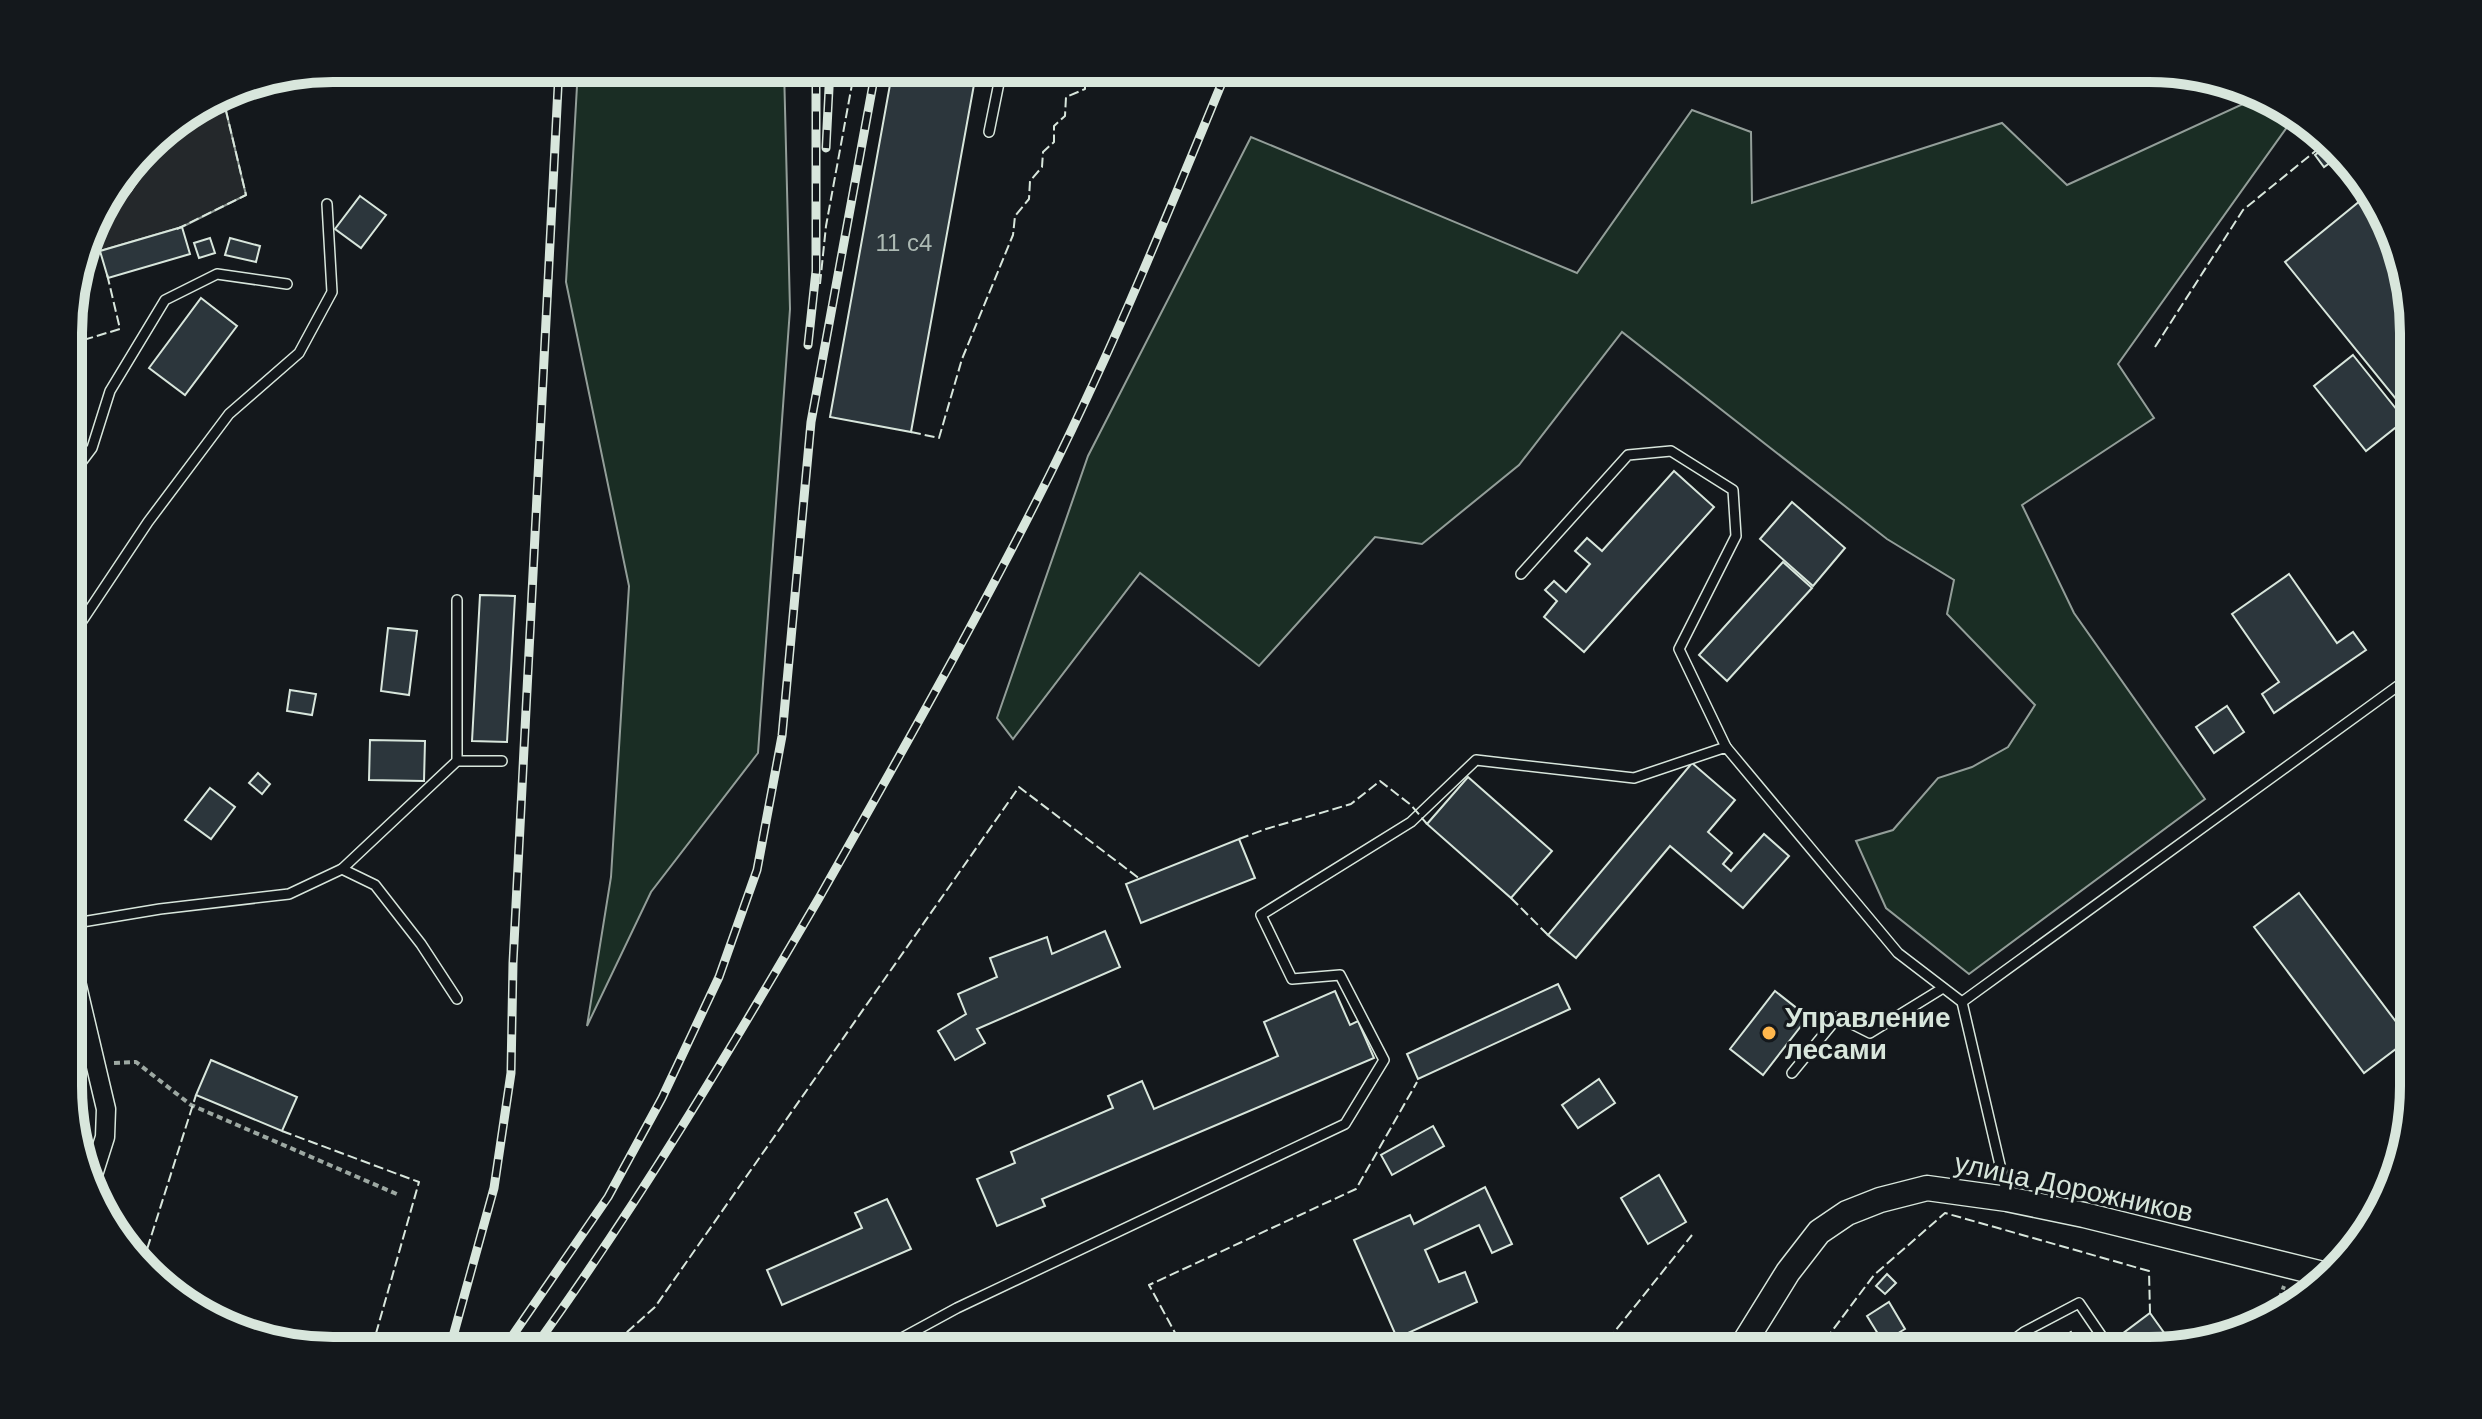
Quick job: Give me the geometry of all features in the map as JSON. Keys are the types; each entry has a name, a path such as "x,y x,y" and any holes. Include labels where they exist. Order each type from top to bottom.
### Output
{"street":[{"path":"82,1004 106,1109 105,1137 95,1168"},
{"name":"улица Дорожников","path":"1748,1336 1788,1272 1819,1232 1847,1213 1880,1200 1927,1188 2007,1199 2316,1272"}],"lane":[{"path":"989,132 999,83"},
{"path":"82,621 148,522 229,414 299,353 332,292 327,204"},
{"path":"82,461 92,448 110,391 165,300 217,274 287,284"},
{"path":"1521,574 1628,455 1671,451 1733,490 1736,536 1679,649 1726,747 1898,953 1962,1002 2007,1199"},
{"path":"457,600 457,761"},
{"path":"1962,1002 2399,685"},
{"path":"904,1337 957,1308 1345,1124 1384,1060 1340,975 1292,979 1261,915 1411,822 1476,760 1634,778 1726,747"},
{"path":"82,922 160,909 289,894 342,869 457,761 502,761"},
{"path":"342,869 375,885 421,944 457,999"},
{"path":"1792,1073 1838,1017 1870,1033 1943,988"},
{"path":"2019,1336 2079,1303 2101,1336"}],"path":[{"path":"97,1063 136,1062 191,1105 399,1195"},
{"path":"2279,1300 2290,1266"}],"green space":[{"path":"577,83 784,83 790,309 758,753 651,892 587,1026 611,877 629,586 566,282"},
{"path":"2247,102 2289,125 2118,364 2154,418 2022,505 2074,613 2205,799 1969,974 1886,908 1856,841 1893,830 1938,778 1972,767 2008,747 2035,705 1947,614 1954,580 1887,539 1622,332 1519,465 1422,544 1375,537 1259,666 1140,573 1013,739 997,718 1088,456 1251,137 1577,273 1692,110 1751,132 1752,203 2002,123 2067,185"}],"shaded area":[{"path":"225,107 246,195 182,227 100,251 97,246 116,207 144,168 194,124"}],"building":[{"path":"890,83 974,83 911,432 830,417"},
{"path":"2321,151 2332,162 2324,167 2315,155"},
{"path":"360,196 386,215 361,248 335,229"},
{"path":"2361,200 2387,252 2395,284 2399,317 2399,403 2285,262"},
{"path":"182,227 190,254 108,278 100,251"},
{"path":"210,238 215,253 199,258 194,243"},
{"path":"230,238 260,246 256,262 225,255"},
{"path":"201,298 237,326 185,395 149,368"},
{"path":"2353,355 2399,412 2399,425 2366,451 2314,386"},
{"path":"1674,471 1714,507 1584,652 1544,617 1557,601 1545,590 1554,581 1566,592 1590,564 1575,551 1587,538 1602,551"},
{"path":"1792,502 1845,548 1813,586 1760,539"},
{"path":"1783,562 1812,588 1727,681 1699,655"},
{"path":"2289,574 2337,643 2353,632 2366,650 2274,713 2262,694 2279,682 2232,614"},
{"path":"480,595 515,596 507,742 472,741"},
{"path":"388,628 417,631 409,695 381,691"},
{"path":"290,690 316,694 312,715 287,711"},
{"path":"2227,706 2244,732 2214,753 2196,727"},
{"path":"370,740 425,741 424,781 369,780"},
{"path":"1692,763 1735,800 1708,832 1732,853 1723,864 1731,871 1764,834 1789,856 1743,908 1670,846 1576,958 1548,935"},
{"path":"258,773 270,784 262,794 249,783"},
{"path":"1468,777 1552,851 1511,898 1427,824"},
{"path":"210,788 235,807 211,839 185,820"},
{"path":"1239,839 1255,878 1141,923 1126,884"},
{"path":"2299,893 2399,1026 2399,1047 2364,1073 2254,927"},
{"path":"1105,931 1120,967 977,1029 985,1043 955,1060 938,1031 966,1014 958,994 997,977 990,958 1047,937 1052,954"},
{"path":"1558,984 1570,1009 1418,1079 1407,1054"},
{"path":"1335,991 1350,1025 1358,1021 1374,1058 1042,1199 1045,1206 997,1226 977,1179 1015,1163 1011,1152 1113,1108 1108,1096 1142,1081 1154,1109 1278,1056 1264,1022"},
{"name":"Управление лесами","path":"1775,991 1808,1017 1763,1075 1730,1049"},
{"path":"211,1060 297,1097 282,1131 196,1095"},
{"path":"1599,1079 1615,1103 1578,1128 1562,1105"},
{"path":"1433,1126 1444,1146 1392,1175 1381,1155"},
{"path":"1659,1175 1686,1222 1648,1244 1621,1198"},
{"path":"1485,1187 1512,1244 1492,1253 1479,1225 1425,1250 1439,1282 1465,1272 1477,1302 1396,1336 1354,1240 1410,1215 1414,1224"},
{"path":"887,1199 911,1249 782,1305 767,1270 862,1228 855,1213"},
{"path":"1887,1274 1896,1283 1885,1294 1876,1286"},
{"path":"1889,1302 1905,1329 1893,1336 1879,1336 1867,1316"},
{"path":"2150,1313 2166,1336 2165,1336 2119,1336"}],"railway":[{"path":"453,1337 494,1188 511,1073 513,963 558,83"},
{"path":"808,345 816,271 816,83"},
{"path":"826,148 829,83"},
{"path":"512,1337 608,1197 662,1098 719,977 757,870 782,736 811,422 873,83"},
{"path":"542,1337 645,1185 716,1071 819,898 958,650 1089,393 1222,83"}],"fence":[{"path":"820,284 826,226 852,83"},
{"path":"911,432 939,438 962,359 1013,235 1015,216 1029,199 1030,181 1042,167 1043,152 1054,142 1054,126 1065,116 1066,97 1085,89 1085,83"},
{"path":"177,229 246,195 225,107"},
{"path":"2155,347 2243,210 2318,148"},
{"path":"82,340 120,329 107,274"},
{"path":"1239,839 1351,804 1380,781 1411,805 1427,824"},
{"path":"622,1337 655,1307 1019,787 1140,879"},
{"path":"1511,898 1548,935"},
{"path":"1177,1337 1149,1285 1356,1189 1417,1082"},
{"path":"146,1253 196,1095"},
{"path":"282,1131 419,1182 375,1337"},
{"path":"1828,1336 1874,1275 1945,1213 2149,1271 2150,1313"},
{"path":"1611,1336 1692,1235"}],"place":[{"name":"Управление лесами","path":"1769,1033"}]}
